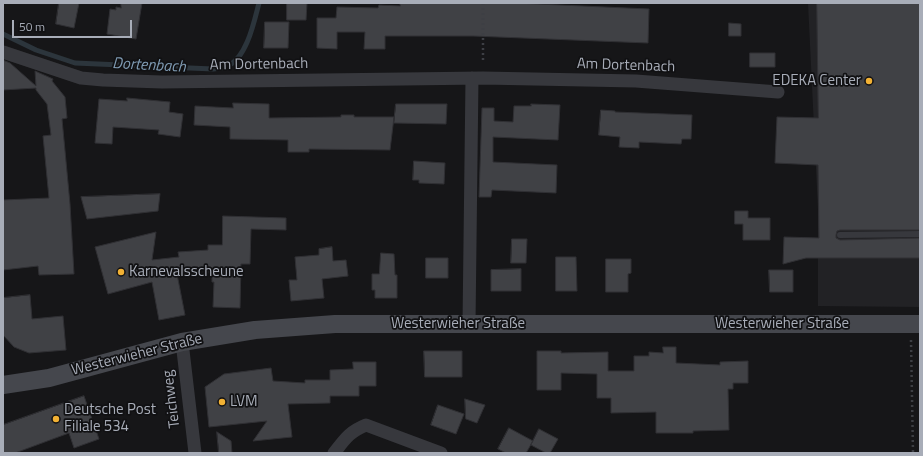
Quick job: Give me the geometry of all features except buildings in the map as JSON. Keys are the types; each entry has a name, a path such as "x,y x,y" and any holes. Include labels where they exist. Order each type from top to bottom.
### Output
{"main road":[{"name":"Westerwieher Straße","path":"3,384 49,378 182,342 255,330 335,324 915,324"}],"street":[{"name":"Am Dortenbach","path":"3,52 81,78 103,80 162,82 478,78 636,81 778,92"},
{"path":"469,324 478,78"},
{"name":"Teichweg","path":"182,342 195,453"},
{"path":"334,453 354,430 366,426 441,453"}],"lane":[{"path":"840,235 920,234"}],"path":[{"path":"478,78 483,3"},
{"path":"913,453 915,324"}],"shaded area":[{"name":"EDEKA Center","path":"808,3 920,3 920,307 818,306 818,210"}],"waterway":[{"name":"Dortenbach","path":"3,34 36,50 75,63 213,69 228,66 240,55 249,38 259,3"}],"place":[{"name":"EDEKA Center","path":"869,81"},
{"name":"Karnevalsscheune","path":"121,272"},
{"name":"LVM","path":"222,402"},
{"name":"Deutsche Post Filiale 534","path":"56,419"}]}
